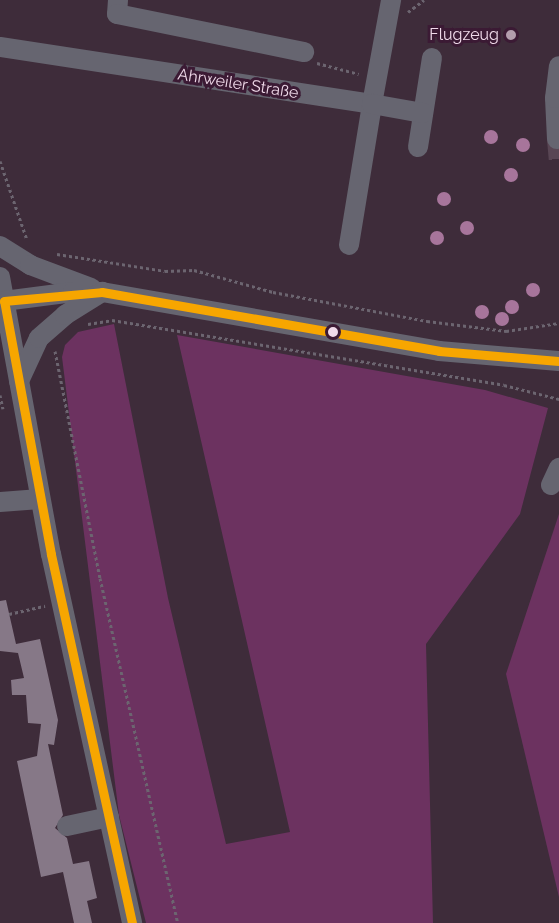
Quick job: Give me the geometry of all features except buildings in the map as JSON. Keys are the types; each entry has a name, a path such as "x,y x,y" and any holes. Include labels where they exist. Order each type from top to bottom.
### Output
{"street":[{"path":"118,0 117,14 304,52"},
{"path":"349,245 391,0"},
{"name":"Ahrweiler Straße","path":"0,47 423,113"},
{"path":"418,147 432,58"},
{"path":"557,139 555,98 559,66"},
{"path":"0,246 30,265 102,292"},
{"path":"0,277 40,500 132,923"},
{"path":"4,301 73,292 102,292 415,347 559,361"},
{"path":"18,383 39,338 65,315 102,292"},
{"path":"0,502 40,500"},
{"path":"68,826 109,817"}],"path":[{"path":"304,52 319,65 377,78"},
{"path":"0,161 28,242"},
{"path":"52,253 165,271 194,270 273,292 427,321 506,331 559,323"},
{"path":"82,327 112,320 504,385 559,399"},
{"path":"55,347 99,578 177,923"},
{"path":"9,614 49,605"}],"shaded area":[{"path":"114,324 168,598 226,844 290,832 177,335 485,390 548,408 520,514 426,644 433,923 146,923 119,815 62,357 65,345 78,332"},
{"path":"559,514 559,897 506,674"}],"tunnel":[{"path":"557,139 559,160"}],"transit line":[{"path":"132,923 51,554 4,301 102,292 439,351 559,361"}],"place":[{"name":"Flugzeug","path":"511,35"}]}
